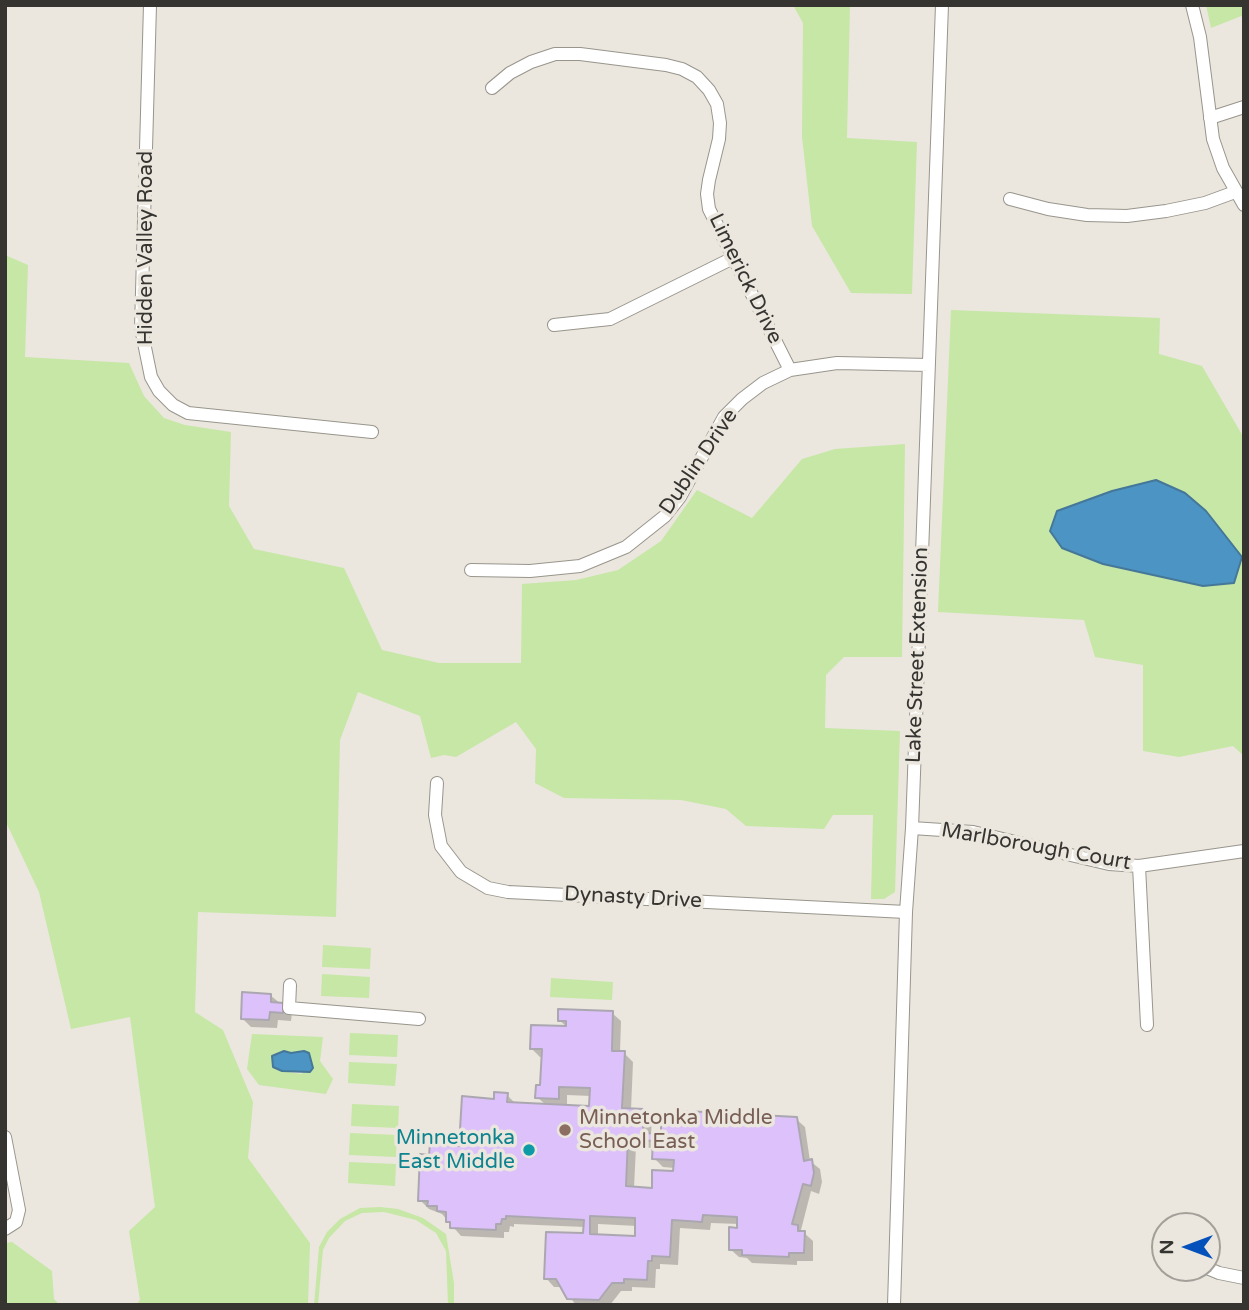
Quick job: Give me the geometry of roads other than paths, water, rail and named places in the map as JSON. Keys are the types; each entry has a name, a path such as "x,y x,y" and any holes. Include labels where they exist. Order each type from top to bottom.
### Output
{"street":[{"name":"Hidden Valley Road","path":"150,5 141,328 150,377 173,405 188,413 372,432"},
{"name":"Lake Street Extension","path":"894,1305 906,912 912,828 942,5"},
{"path":"1192,5 1200,37 1213,139 1235,192 1244,205"},
{"name":"Limerick Drive","path":"492,88 531,62 555,54 580,54 666,65 697,77 717,104 720,122 719,139 709,180 709,209 790,370"},
{"path":"1210,118 1244,107"},
{"path":"1010,199 1087,215 1127,216 1205,203 1235,192"},
{"path":"554,325 610,319 733,258"},
{"name":"Dublin Drive","path":"471,570 530,571 580,566 626,547 664,516 680,497 724,417 763,383 790,370 837,363 929,365"},
{"name":"Dynasty Drive","path":"437,783 435,815 441,846 461,872 488,888 508,892 906,912"},
{"name":"Marlborough Court","path":"912,828 973,832 1109,864 1139,866 1244,851"},
{"path":"1139,866 1147,1025"},
{"path":"290,985 289,1008 419,1018"},
{"path":"5,1137 19,1210 11,1225"},
{"path":"1221,1273 1244,1278"}],"water":[{"path":"1156,480 1185,493 1206,511 1242,557 1234,583 1203,586 1103,564 1062,548 1050,531 1057,511 1112,491"},
{"path":"284,1051 309,1053 313,1068 310,1072 282,1071 273,1067 272,1056"}],"place":[{"name":"Minnetonka Middle School East","path":"565,1130"},
{"name":"Minnetonka East Middle","path":"529,1150"}]}
